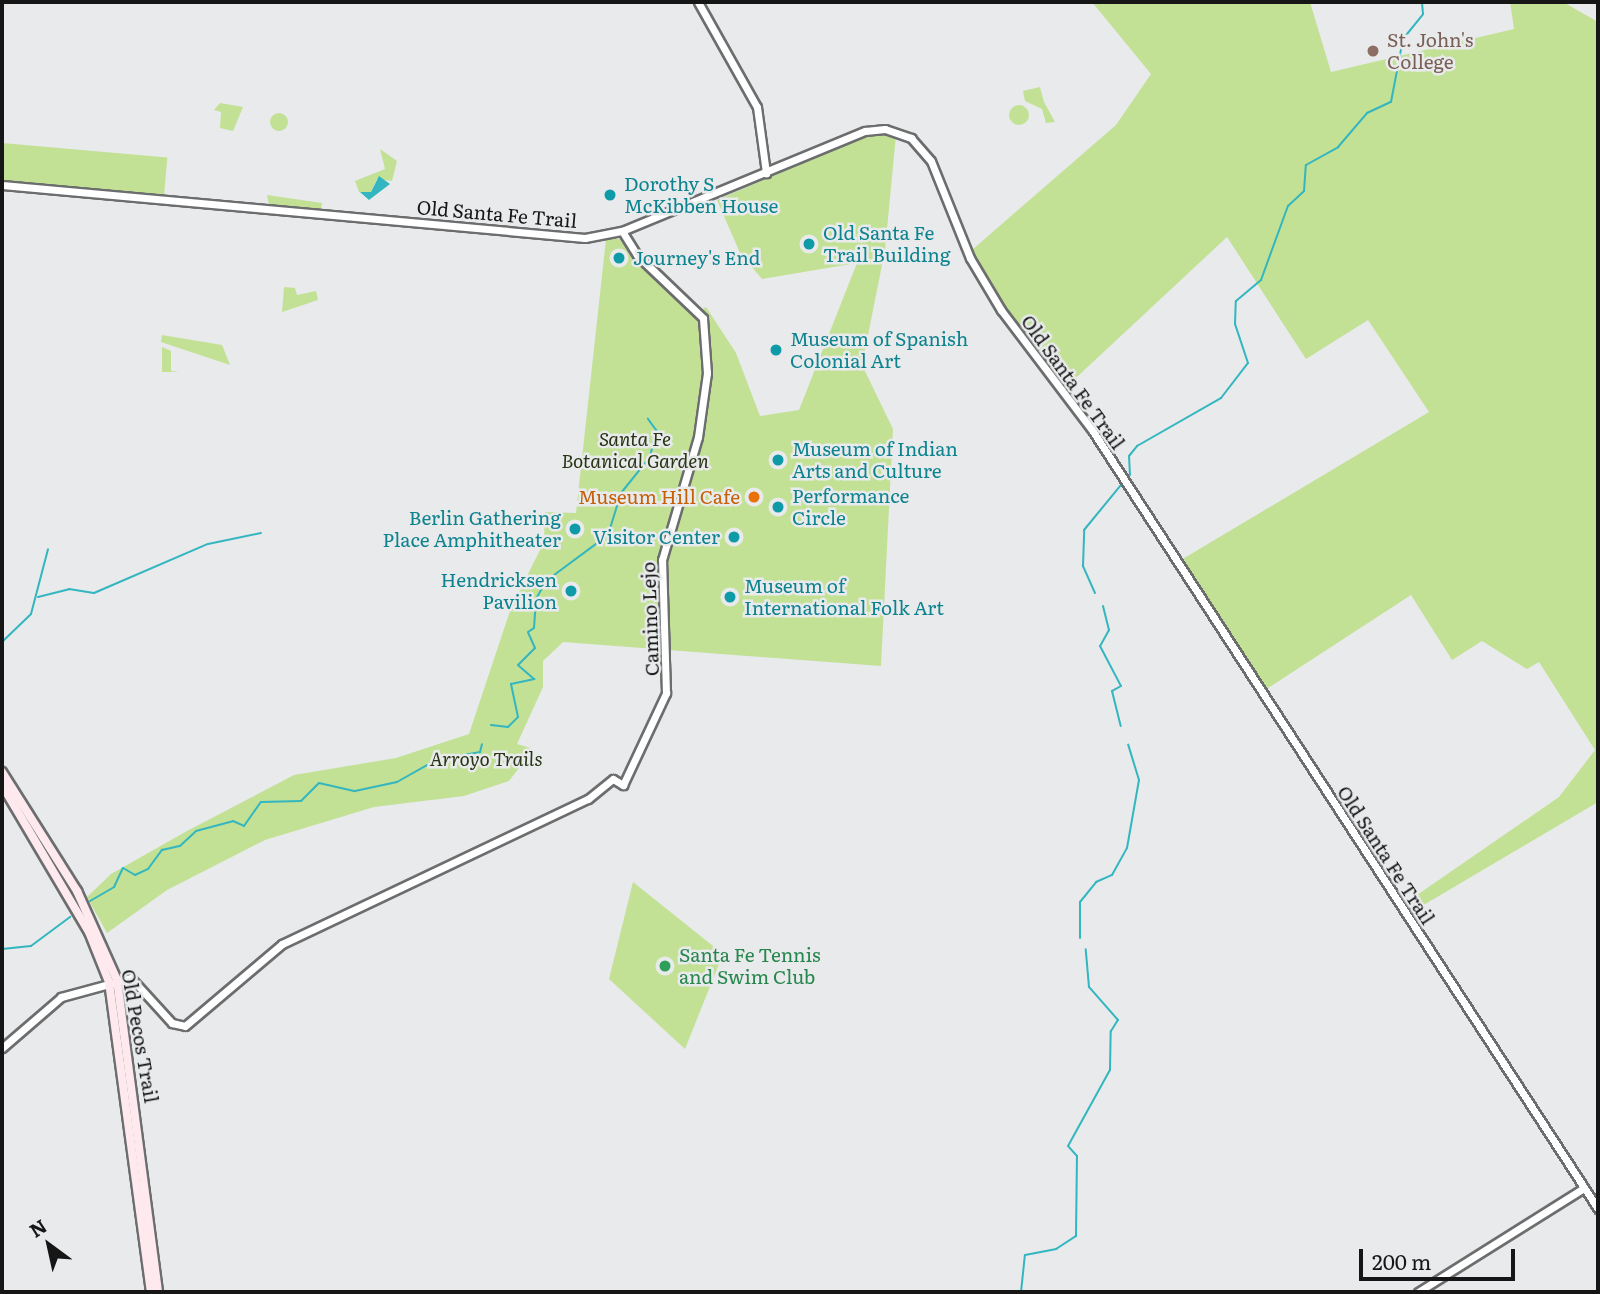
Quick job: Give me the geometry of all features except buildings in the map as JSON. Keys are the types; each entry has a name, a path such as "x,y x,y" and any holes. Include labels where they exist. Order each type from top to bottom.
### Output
{"main road":[{"name":"Old Pecos Trail","path":"2,772 77,891 113,981 158,1292"},
{"name":"Old Pecos Trail","path":"2,785 89,932 113,981 151,1292"}],"street":[{"path":"698,2 757,107 766,173"},
{"name":"Old Santa Fe Trail","path":"2,185 567,238 622,231 865,131 901,132 911,138 931,161 970,258 1008,321 1092,430 1598,1209"},
{"name":"Camino Lejo","path":"113,981 137,980 172,1023 185,1026 282,944 588,799 613,779 623,785 666,693 662,560 702,416 707,359 701,314 637,255 622,231"},
{"path":"2,1048 54,1002 113,981"},
{"path":"1418,1292 1584,1188"}],"green space":[{"path":"1092,2 1310,2 1331,72 1514,29 1510,2 1563,2 1598,22 1598,802 1410,913 1404,904 1559,797 1595,750 1539,662 1527,669 1482,641 1452,660 1411,595 1265,690 1181,560 1429,412 1368,320 1306,359 1227,237 1064,389 1033,351 972,250 1116,125 1151,74"},
{"path":"1040,87 1044,102 1055,122 1046,123 1042,109 1025,101 1023,91"},
{"path":"220,103 243,107 233,131 220,128 221,112 214,110"},
{"path":"1019,105 1026,108 1029,115 1026,122 1019,125 1012,122 1009,115 1012,108"},
{"path":"279,113 287,118 288,122 283,130 279,131 271,126 270,122 275,114"},
{"path":"871,134 896,135 885,250 862,365 893,429 881,666 563,642 543,661 543,687 517,744 530,748 529,755 509,781 464,796 374,807 265,840 167,890 107,933 87,897 111,874 187,831 294,775 396,758 469,734 511,608 544,542 545,512 576,513 606,239 620,239 633,259 697,313 706,307 736,353 760,416 799,410 857,263 762,279 740,253 717,200"},
{"path":"2,143 167,157 164,196 2,182"},
{"path":"380,149 397,161 392,181 377,179 371,192 359,192 355,181 385,169"},
{"path":"267,195 322,203 321,210 269,205"},
{"path":"284,287 295,288 297,295 316,291 318,300 282,312"},
{"path":"162,335 222,345 230,365 161,342"},
{"path":"162,347 171,351 171,371 179,372 162,372"},
{"name":"Santa Fe Tennis and Swim Club","path":"633,882 723,954 685,1049 609,979"}],"water":[{"path":"379,176 390,184 369,200 360,192 371,192"}],"waterway":[{"path":"1130,475 1129,456 1137,446 1221,398 1248,363 1235,324 1236,301 1261,280 1288,206 1304,191 1306,165 1338,147 1367,113 1391,102 1403,39 1423,14 1422,2"},
{"path":"491,725 508,727 518,717 511,684 534,679 518,665 535,648 528,632 534,628 536,599 546,581 608,535 621,493 650,457 656,430 648,419"},
{"path":"1095,593 1083,566 1084,530 1121,485"},
{"path":"38,597 69,589 94,593 208,544 261,533"},
{"path":"2,642 31,614 48,549"},
{"path":"1103,606 1109,630 1100,646 1121,686 1112,691 1121,726"},
{"path":"90,901 114,887 123,868 135,875 148,869 162,850 180,846 196,831 233,821 244,826 261,802 301,801 319,783 355,791 397,782 436,760 480,752 482,744"},
{"path":"1080,938 1080,902 1096,882 1112,875 1127,848 1139,780 1128,745"},
{"path":"2,949 31,946 70,917"},
{"path":"1021,1292 1025,1255 1056,1249 1076,1236 1077,1156 1068,1146 1110,1070 1111,1031 1118,1020 1089,987 1086,949"}],"place":[{"name":"St. John's College","path":"1373,51"},
{"name":"Dorothy S McKibben House","path":"610,195"},
{"name":"Old Santa Fe Trail Building","path":"809,244"},
{"name":"Journey's End","path":"619,258"},
{"name":"Museum of Spanish Colonial Art","path":"776,350"},
{"name":"Museum of Indian Arts and Culture","path":"778,460"},
{"name":"Museum Hill Cafe","path":"754,497"},
{"name":"Performance Circle","path":"778,507"},
{"name":"Berlin Gathering Place Amphitheater","path":"575,529"},
{"name":"Visitor Center","path":"734,537"},
{"name":"Hendricksen Pavilion","path":"571,591"},
{"name":"Museum of International Folk Art","path":"730,597"},
{"name":"Santa Fe Tennis and Swim Club","path":"665,966"}],"park label":[{"name":"Santa Fe Botanical Garden","path":"635,450"},
{"name":"Arroyo Trails","path":"486,759"}]}
